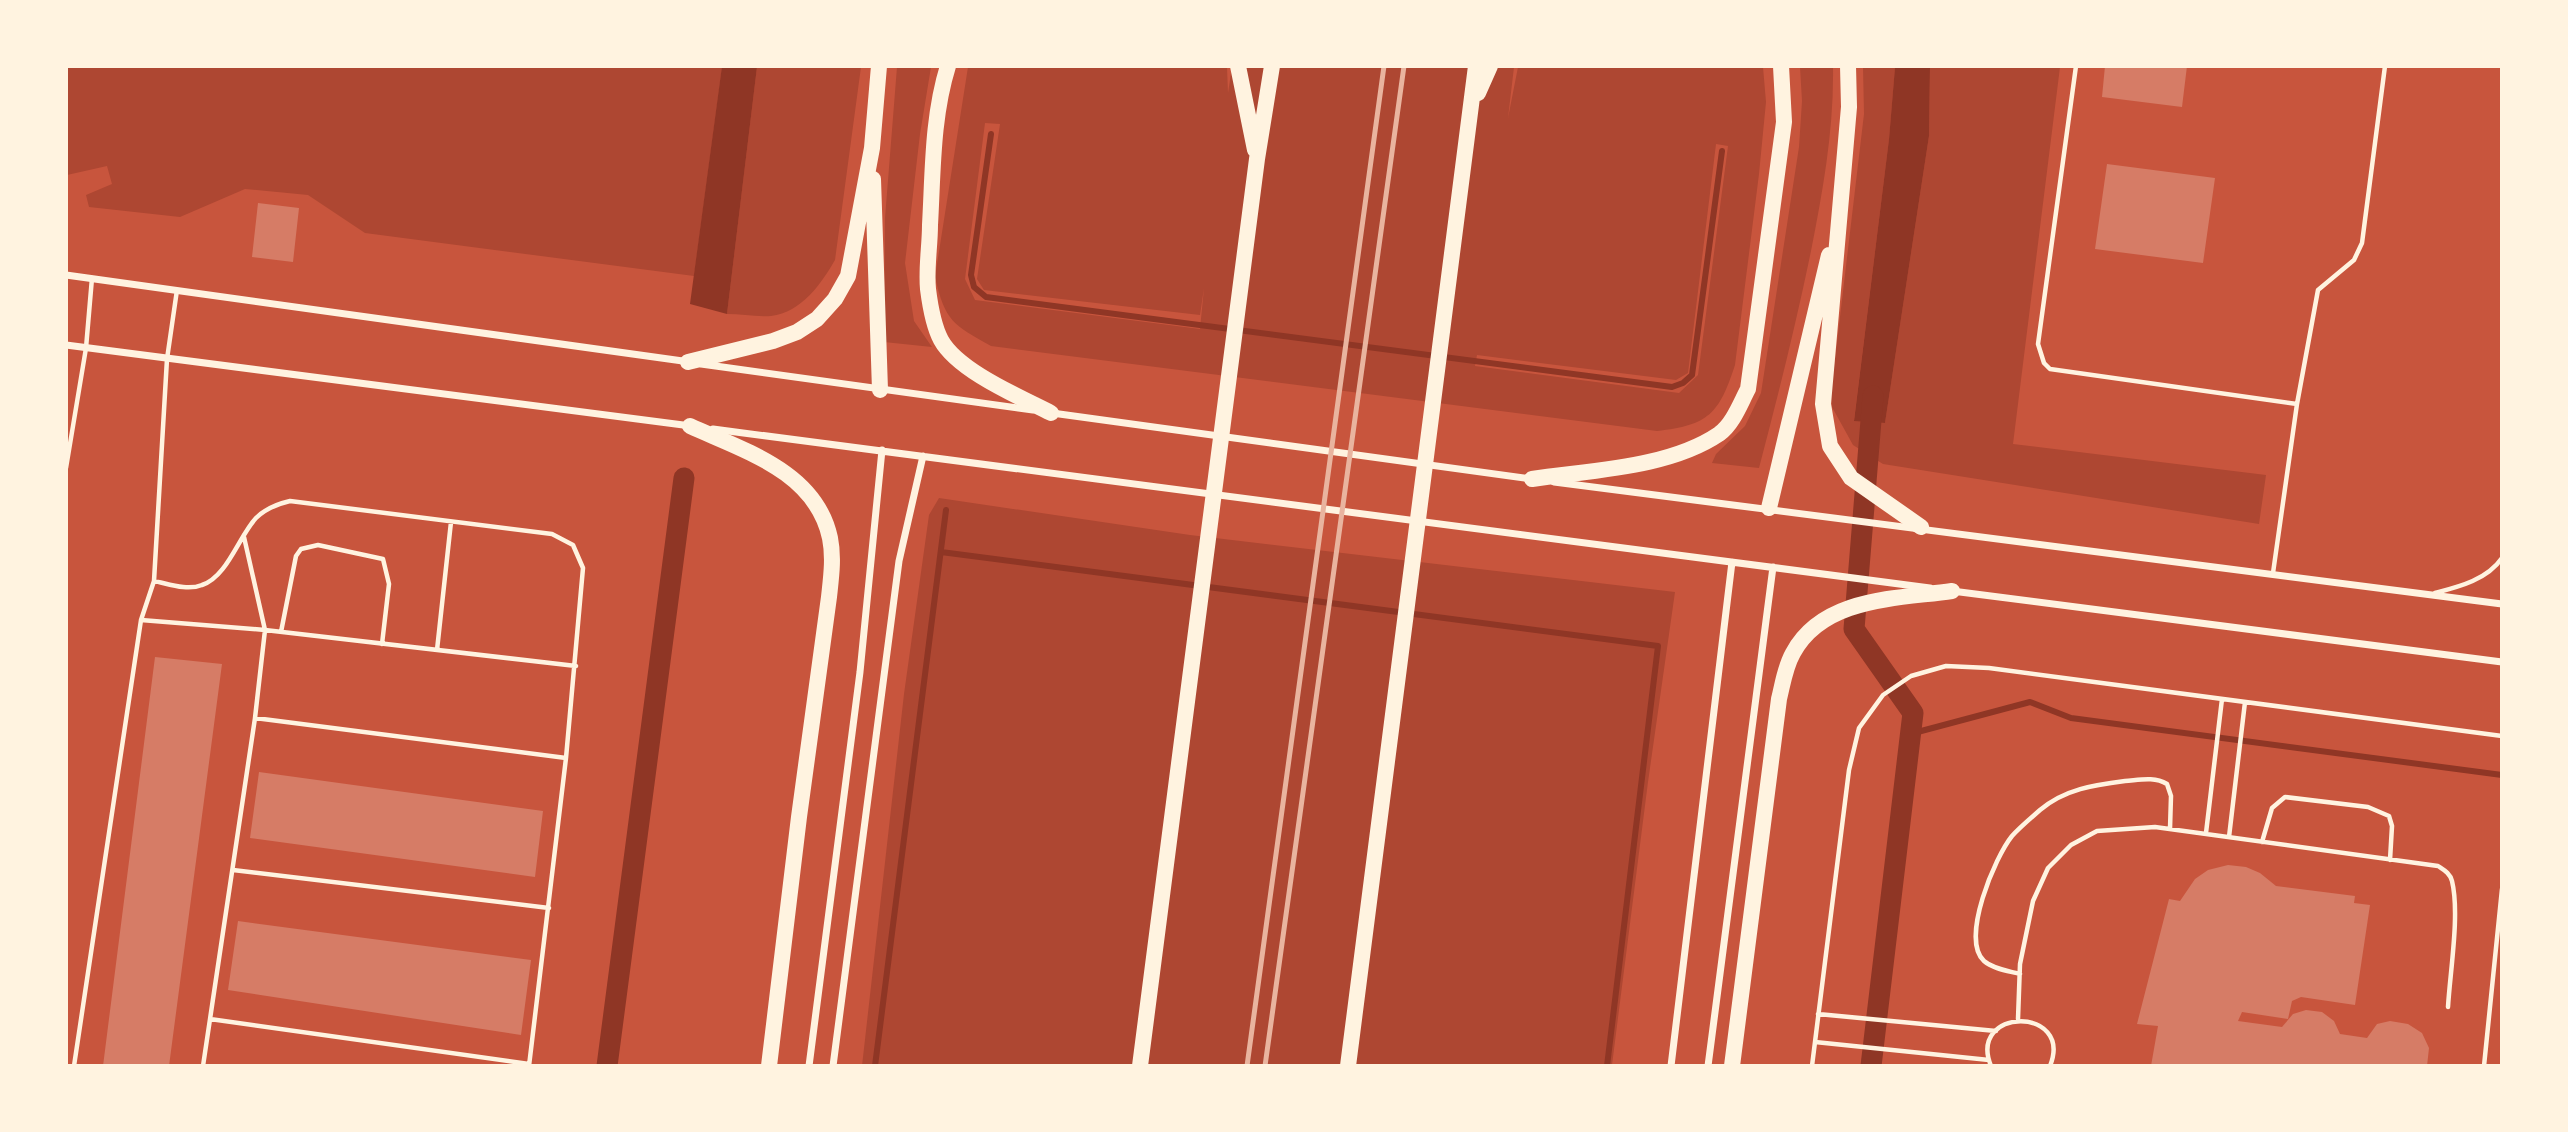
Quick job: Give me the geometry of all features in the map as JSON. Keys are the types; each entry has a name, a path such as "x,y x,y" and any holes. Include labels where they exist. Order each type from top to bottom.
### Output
{"highway":[{"path":"688,362 773,341 797,332 817,319 835,299 848,276 872,148 879,66"},
{"path":"948,66 935,135 928,287 933,315 942,341 964,363 987,381 1051,412"},
{"path":"1238,66 1257,159"},
{"path":"1140,1066 1257,159 1272,66"},
{"path":"1348,1066 1476,66"},
{"path":"1470,112 1490,66"},
{"path":"1532,479 1646,462 1689,449 1720,433 1732,421 1748,389 1782,145 1784,102 1781,66"},
{"path":"1848,66 1849,107 1823,404 1830,446 1851,478 1921,527"},
{"path":"872,148 880,390"},
{"path":"1769,508 1842,198"},
{"path":"690,426 782,470 805,488 822,514 830,539 833,562 769,1066"},
{"path":"1732,1066 1779,699 1792,654 1803,637 1817,623 1834,613 1854,606 1952,591"}],"street":[{"path":"66,275 1532,479 1921,527 2501,604"},
{"path":"66,345 2501,662"},
{"path":"809,1066 860,672 882,450"},
{"path":"833,1066 899,561 923,456"},
{"path":"1671,1066 1732,562"},
{"path":"1708,1066 1773,567"}],"lane":[{"path":"2076,66 2038,344 2044,363 2050,369 2297,404"},
{"path":"2273,573 2297,404 2318,289 2354,260 2362,243 2385,66"},
{"path":"66,468 86,348 92,278"},
{"path":"74,1066 142,620 154,581 167,359 177,289"},
{"path":"154,581 188,587 204,585 219,574 257,518 273,506 290,501 552,534 573,545 583,568 576,666 529,1065 210,1019"},
{"path":"437,650 451,522"},
{"path":"203,1066 255,718 265,630 244,536"},
{"path":"281,632 296,556 301,549 318,545 383,559 389,584 382,644"},
{"path":"2431,594 2466,585 2497,565 2501,558"},
{"path":"142,620 265,630 576,666"},
{"path":"1812,1066 1849,770 1859,728 1883,695 1911,676 1946,666 1989,668 2501,736"},
{"path":"2206,834 2222,699"},
{"path":"2229,837 2245,702"},
{"path":"255,718 566,758"},
{"path":"2020,974 1986,963 1979,955 1977,947 1982,899 1997,862 2012,836 2041,809 2066,793 2092,785 2150,779 2167,784 2171,796 2170,829"},
{"path":"2262,842 2272,808 2285,797 2368,807 2389,816 2392,826 2390,860"},
{"path":"2018,1019 2020,974 2033,901 2048,868 2071,845 2097,831 2155,827 2438,866 2448,873 2452,881 2454,913 2448,1007"},
{"path":"233,870 549,908"},
{"path":"2484,1066 2501,889"},
{"path":"1818,1014 1996,1031"},
{"path":"1815,1042 1990,1063 1988,1050 1996,1031 2002,1025 2018,1019 2038,1025 2046,1032 2052,1041 2050,1066"}],"shaded area":[{"path":"722,66 757,67 727,314 690,304"},
{"path":"66,67 722,67 694,276 365,233 308,195 245,189 180,217 89,207 86,195 112,184 107,166 67,175"},
{"path":"757,67 861,67 835,260 817,287 801,303 771,316 727,314"},
{"path":"897,67 931,67 905,263 914,321 932,347 884,342 885,218"},
{"path":"968,67 1227,67 1228,93 1232,67 1514,67 1508,118 1518,67 1763,67 1766,102 1735,365 1717,406 1710,414 1689,425 1657,431 991,346 959,327 947,313 935,277","holes":["985,123 1000,124 977,279 984,290 1200,315 1204,288 1200,329 975,300 965,279","1716,144 1728,146 1698,375 1679,393 1475,366 1477,355 1676,380 1688,373"]},
{"path":"1800,67 1833,67 1827,159 1799,306 1759,468 1712,463 1716,454 1745,426 1761,393 1799,147 1802,101"},
{"path":"1863,67 1895,67 1889,139 1854,420 1885,423 1929,136 1930,67 2060,67 2013,444 2266,475 2259,524 1883,464 1853,445 1832,407 1831,393 1864,114"},
{"path":"1895,67 1930,67 1929,136 1885,423 1854,421 1889,139"},
{"path":"939,498 1190,535 1675,592 1612,1065 862,1066 904,694 929,515"}],"building":[{"path":"2105,66 2187,66 2182,107 2102,97"},
{"path":"2107,164 2215,178 2203,263 2095,249"},
{"path":"258,203 299,208 293,262 252,257"},
{"path":"155,657 222,664 169,1066 103,1066"},
{"path":"259,772 543,811 535,877 250,838"},
{"path":"2228,865 2246,867 2260,873 2276,886 2355,896 2354,903 2370,905 2355,1005 2301,997 2292,1001 2288,1019 2242,1012 2238,1021 2282,1027 2293,1014 2306,1010 2322,1012 2334,1021 2340,1034 2367,1038 2377,1024 2390,1021 2408,1024 2422,1033 2429,1048 2427,1066 2151,1066 2158,1026 2137,1024 2169,899 2180,901 2195,879 2208,870"},
{"path":"238,921 531,960 521,1035 228,990"}],"waterway":[{"path":"991,134 971,275 974,287 986,297 1672,387 1683,383 1692,375 1722,151"},
{"path":"1871,1066 1913,713 1854,629 1873,396"},
{"path":"607,1066 684,478"},
{"path":"875,1066 946,510"},
{"path":"941,552 1658,646 1607,1066"},
{"path":"1910,734 2030,702 2071,718 2502,775"}],"railway":[{"path":"1247,1066 1384,66"},
{"path":"1265,1066 1404,66"}]}
